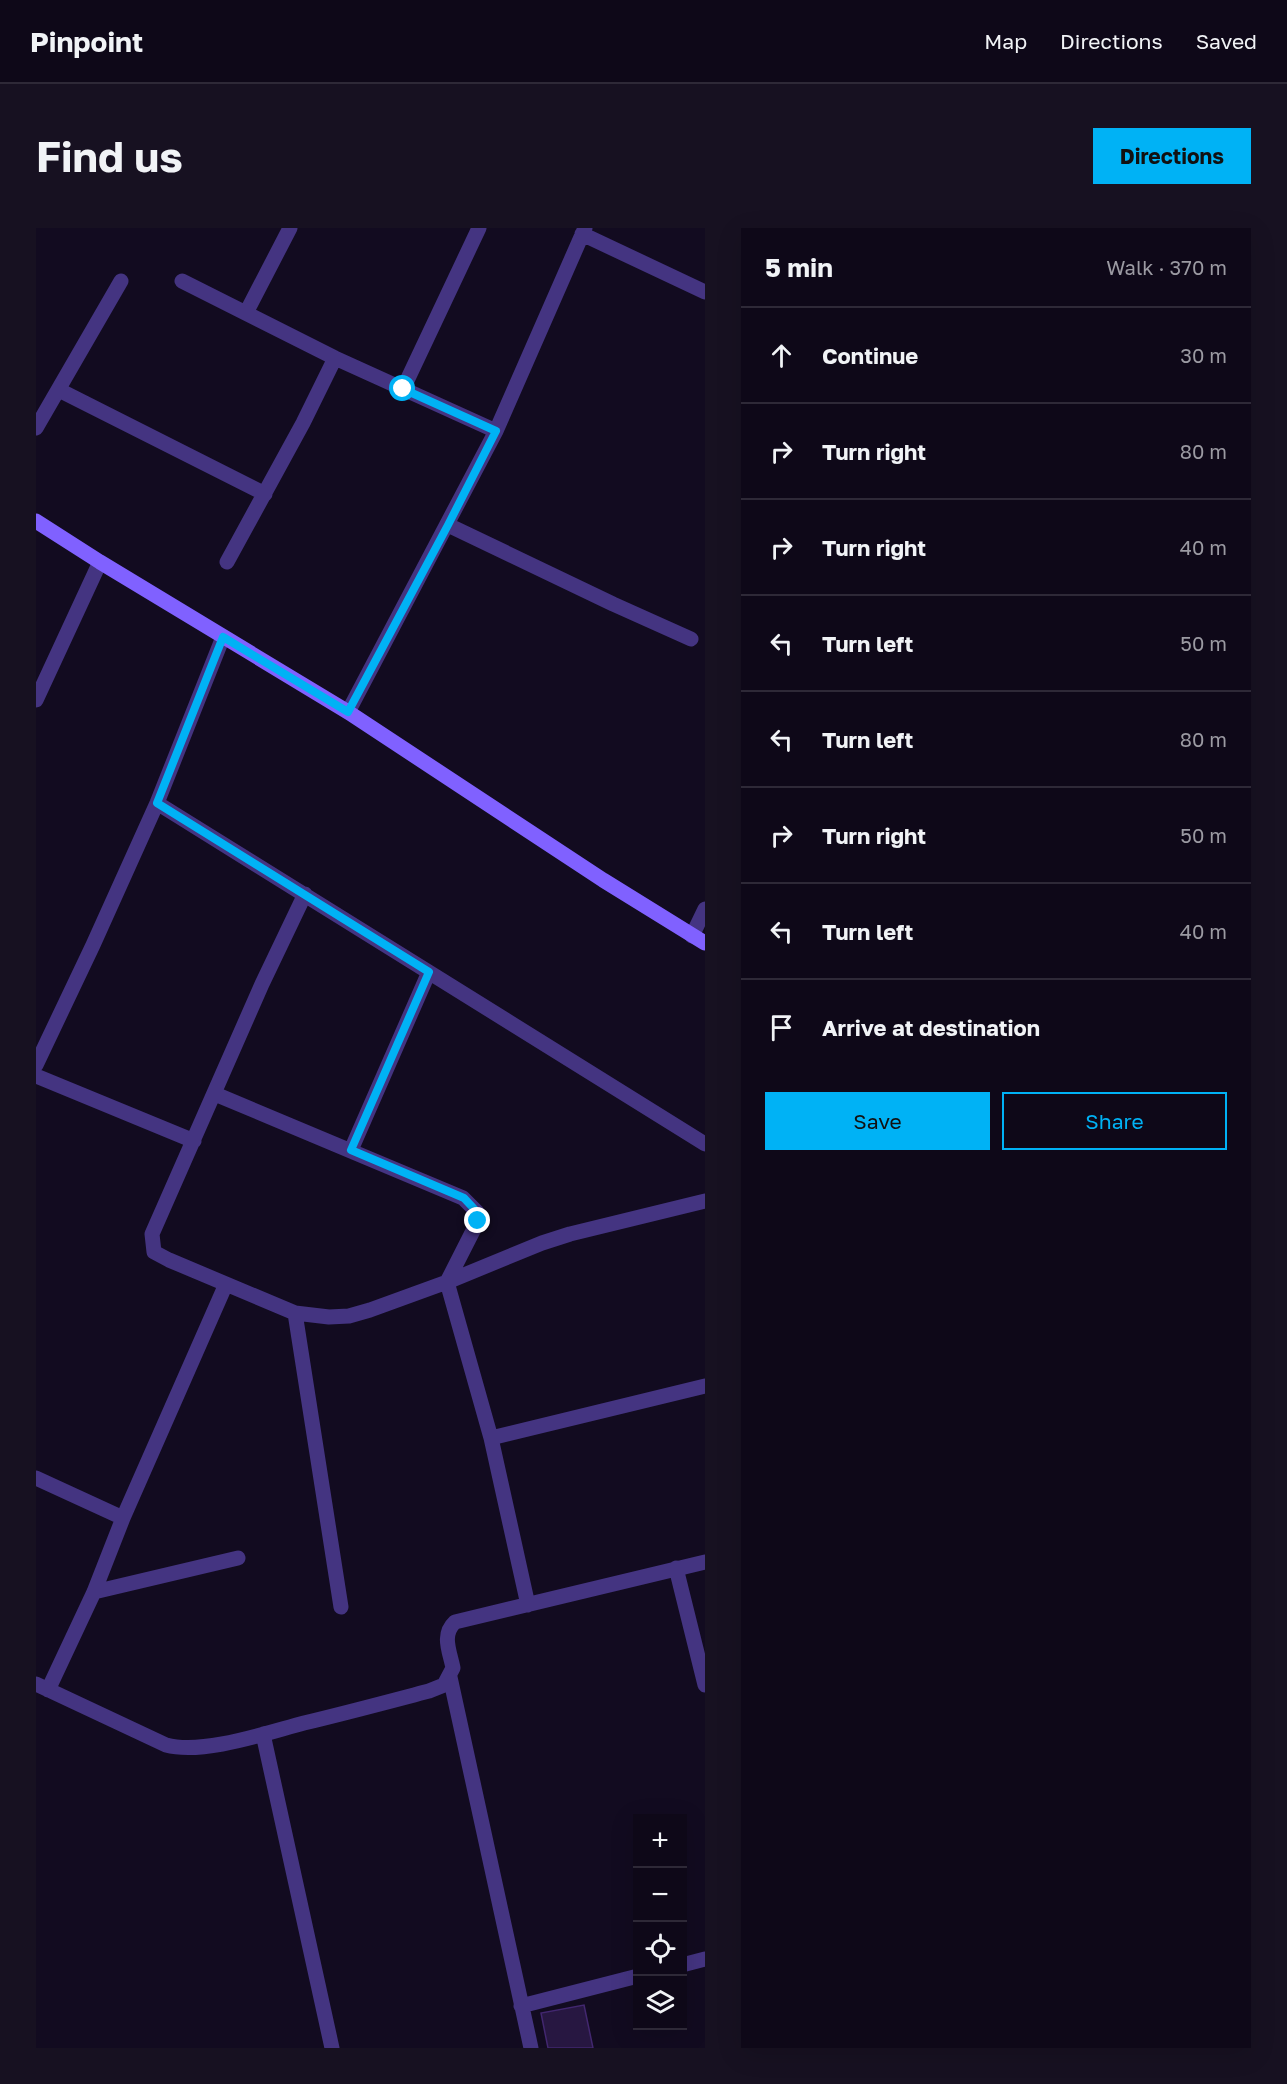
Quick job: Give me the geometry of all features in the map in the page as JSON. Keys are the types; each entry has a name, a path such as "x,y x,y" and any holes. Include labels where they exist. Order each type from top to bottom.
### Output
{"street":[{"path":"246,313 290,228"},
{"path":"403,389 479,228"},
{"path":"348,712 496,431 583,231 705,292"},
{"path":"36,428 121,281"},
{"path":"182,281 335,358 496,431"},
{"path":"226,562 265,494 335,358"},
{"path":"59,390 265,494"},
{"path":"36,521 348,712 603,880 698,939 705,909"},
{"path":"448,525 612,604 691,639"},
{"path":"36,700 100,562"},
{"path":"36,1065 157,803 223,637"},
{"path":"157,803 705,1144"},
{"path":"305,894 262,984 152,1234 154,1252 295,1313 329,1317 349,1316 370,1311 447,1282 542,1243 705,1201"},
{"path":"351,1150 429,972"},
{"path":"36,1076 194,1142"},
{"path":"215,1094 464,1198 477,1212 478,1221 447,1282 492,1438 528,1605"},
{"path":"226,1284 123,1518 94,1592 42,1687 166,1745 197,1748 263,1734 429,1691 444,1685 453,1668 446,1637 449,1628 455,1622 705,1562"},
{"path":"295,1313 341,1607"},
{"path":"492,1438 705,1386"},
{"path":"36,1478 123,1518"},
{"path":"94,1592 238,1558"},
{"path":"676,1568 705,1685"},
{"path":"450,1677 531,2048"},
{"path":"263,1734 332,2048"},
{"path":"687,1964 705,1959"},
{"path":"521,2006 633,1977"}],"building":[{"path":"584,2005 593,2048 548,2048 541,2013"}],"route":[{"path":"403,389 496,431 348,712 223,637 157,803 429,972 351,1150 464,1198 477,1212 478,1221"}]}
